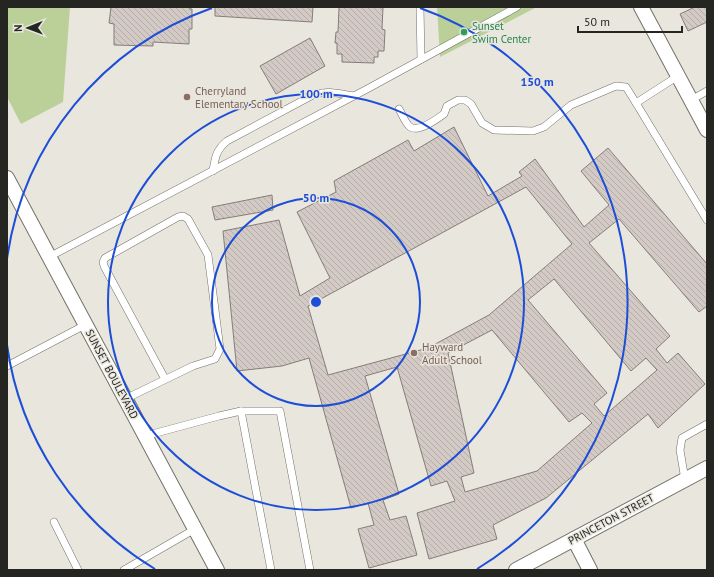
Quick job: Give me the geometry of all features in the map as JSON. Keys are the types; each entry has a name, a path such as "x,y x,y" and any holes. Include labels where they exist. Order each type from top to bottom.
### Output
{"street":[{"path":"641,7 707,130"},
{"name":"SUNSET BOULEVARD","path":"7,179 217,570"},
{"name":"PRINCETON STREET","path":"516,570 707,468"},
{"path":"574,539 590,570"}],"lane":[{"path":"420,7 421,59"},
{"path":"49,257 354,96 517,7"},
{"path":"636,103 678,76"},
{"path":"399,109 409,126 414,129 420,128 444,114 447,106 458,100 465,100 471,104 482,123 494,130 533,131 544,127 571,105 616,86 626,88 707,220"},
{"path":"691,100 707,91"},
{"path":"213,171 220,147 313,95 328,92 354,96"},
{"path":"125,399 193,366 215,359 220,349 208,255 188,219 183,216 178,217 105,258 103,262 165,379"},
{"path":"7,366 85,325"},
{"path":"240,411 271,570"},
{"path":"145,436 240,411 280,411 310,570"},
{"path":"685,480 680,450 682,438 707,424"},
{"path":"54,522 78,570"},
{"path":"124,570 195,529"}],"green space":[{"path":"7,7 70,7 63,102 21,124 7,97"},
{"name":"Sunset Swim Center","path":"437,7 537,7 440,57"}],"building":[{"path":"111,7 190,7 190,9 192,9 192,29 189,29 189,44 153,42 153,46 114,45 114,24 109,23"},
{"path":"215,7 313,7 312,22 215,16"},
{"path":"339,7 383,7 382,29 385,30 384,51 378,51 378,57 374,57 374,63 342,62 342,54 337,54 337,43 335,43 336,32 338,32"},
{"path":"695,7 706,7 707,22 688,31 680,14"},
{"path":"310,38 325,66 276,94 260,66"},
{"path":"454,127 488,196 522,176 519,172 535,159 584,227 609,205 581,171 608,148 707,264 707,306 699,312 619,219 589,243 670,336 656,349 667,363 678,353 705,384 658,428 648,414 546,498 493,525 497,539 429,559 417,513 455,501 447,481 431,486 397,367 365,376 399,494 383,500 390,520 406,516 417,555 369,568 358,529 374,525 368,503 351,508 309,358 282,366 237,371 223,231 279,220 300,296 330,278 297,212 336,192 334,181 408,140 414,151","holes":["526,187 572,244 489,315 428,348 328,375 308,306","554,279 631,371 646,358 657,370 604,416 594,404 607,393 528,300","492,330 569,422 582,413 592,423 537,471 465,492 461,477 474,473 448,353"]},
{"path":"272,195 273,210 215,220 212,207"}],"place":[{"name":"Sunset Swim Center","path":"464,32"},
{"name":"Cherryland Elementary School","path":"187,97"},
{"name":"Hayward Adult School","path":"414,353"}]}
